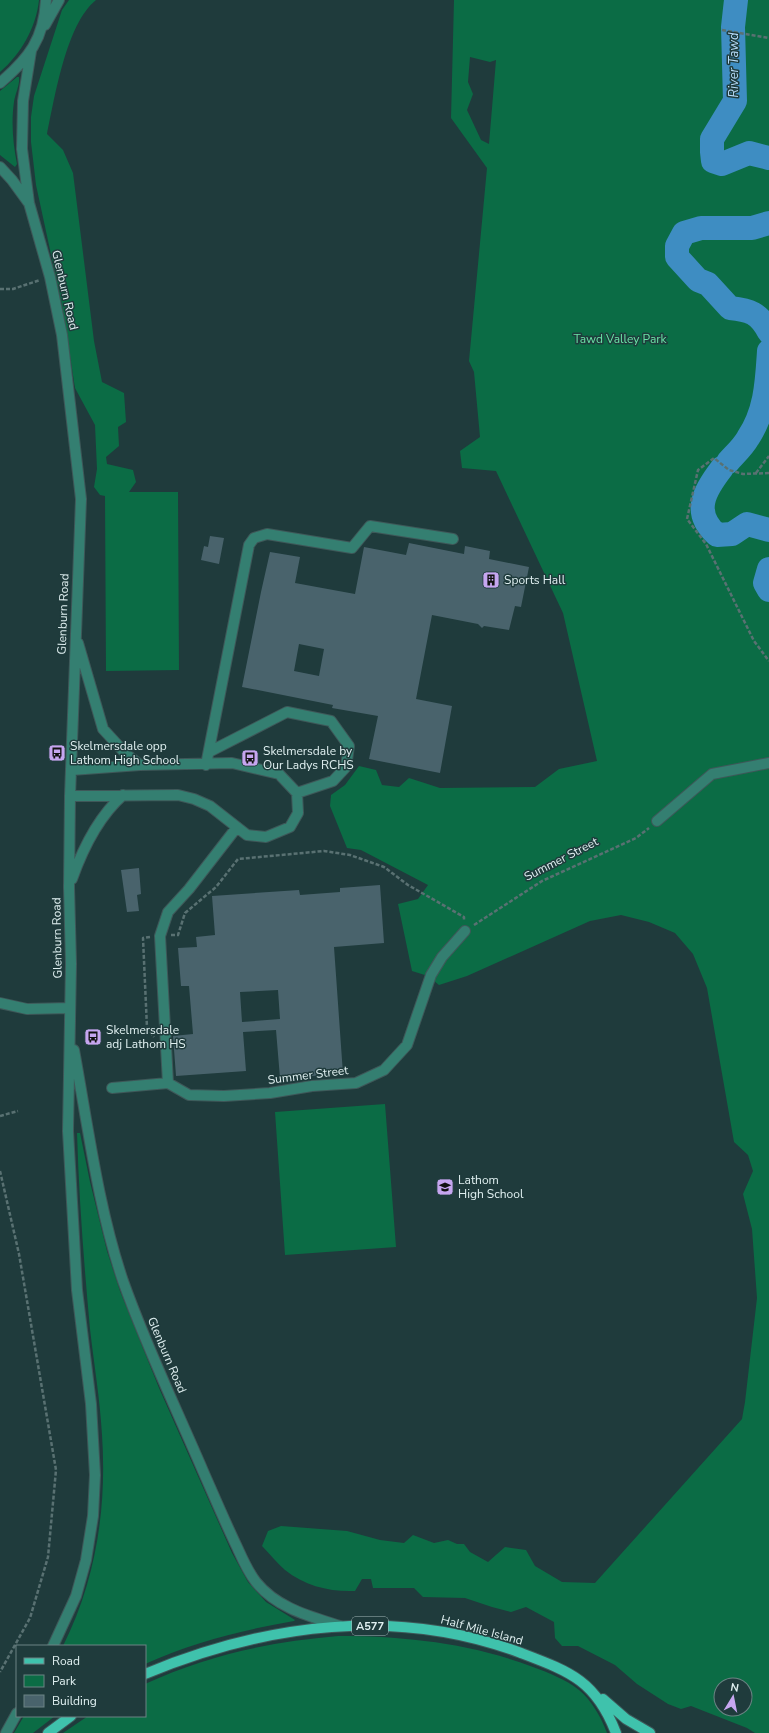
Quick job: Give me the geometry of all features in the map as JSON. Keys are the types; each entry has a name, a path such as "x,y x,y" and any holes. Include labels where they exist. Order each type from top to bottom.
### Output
{"main road":[{"name":"Half Mile Island","path":"146,1674 178,1660 228,1644 282,1633 341,1627 386,1625 431,1629 471,1638 513,1650 549,1664 574,1676 590,1689 602,1704 616,1733"},
{"name":"A577","path":"590,1689 626,1719 650,1733"},
{"path":"48,1733 70,1717"}],"street":[{"path":"41,32 46,0"},
{"path":"0,83 15,70 31,51 59,0"},
{"name":"Glenburn Road","path":"31,51 26,75 22,124 22,149 29,203 50,277 62,335 81,499 70,796 69,887 71,964 68,1131 71,1208 77,1290 91,1404 95,1475 93,1516 86,1560 76,1596 53,1645"},
{"name":"Glenburn Road","path":"0,167 29,203"},
{"path":"206,765 249,545 254,538 267,534 352,548 370,526 453,539"},
{"path":"75,634 103,729 126,754 140,765"},
{"path":"209,752 287,712 331,721 349,746 346,767 333,781 297,793"},
{"path":"657,821 712,774 769,762"},
{"path":"70,796 178,795 194,798 210,806 246,835 266,837 290,827 298,813 297,793 279,774 232,763 206,765 140,765 71,770"},
{"path":"69,887 81,855 92,834 111,806 123,795"},
{"path":"112,1088 168,1083 160,936 168,912 189,889 237,827"},
{"name":"Summer Street","path":"168,1083 189,1095 224,1096 270,1093 312,1086 356,1083 384,1070 407,1045 431,974 442,957 465,931"},
{"path":"0,1003 27,1010 70,1008"},
{"name":"Glenburn Road","path":"70,1030 107,1224 123,1280 148,1344 231,1534 255,1581 267,1593 284,1605 307,1616 341,1627"},
{"path":"6,1733 16,1715"}],"path":[{"path":"722,30 738,34 748,34 769,38"},
{"path":"0,289 13,289 50,277"},
{"path":"756,473 769,456"},
{"path":"769,473 743,474 729,470 714,458 698,470 687,519 706,544 754,641 769,661"},
{"name":"Summer Street","path":"465,931 542,881 636,838 657,821"},
{"path":"156,1040 147,1028 143,938 178,935 185,914 216,887 238,859 324,851 350,855 384,867 408,885 464,917 465,931"},
{"path":"0,1116 18,1111"},
{"path":"0,1171 19,1254 56,1470 48,1557 30,1618 0,1672"}],"green space":[{"path":"0,0 39,0 35,21 26,40 15,57 0,72"},
{"path":"69,0 96,0 86,11 69,43 58,82 47,134 63,150 73,173 94,341 102,382 124,393 126,422 118,427 119,446 106,457 107,464 133,470 136,482 129,492 178,492 179,670 106,671 105,496 100,495 94,487 97,469 95,425 75,388 62,305 36,185 31,142 31,117 34,96 62,10"},
{"name":"Tawd Valley Park","path":"454,0 769,0 769,1733 755,1733 747,1728 719,1717 753,1717 753,1677 713,1677 713,1715 691,1706 681,1709 668,1704 637,1684 615,1665 578,1646 562,1646 555,1638 554,1622 526,1607 511,1612 465,1598 423,1597 414,1588 373,1588 371,1579 362,1579 355,1591 318,1587 293,1576 285,1570 262,1546 268,1531 281,1526 347,1531 380,1540 404,1543 413,1535 434,1543 448,1540 457,1544 464,1544 470,1552 488,1562 505,1547 526,1550 535,1566 562,1582 595,1583 742,1419 745,1402 757,1298 752,1229 743,1194 753,1171 748,1155 734,1142 707,988 693,954 675,933 649,922 621,915 590,921 467,976 439,985 428,976 412,971 398,904 418,899 428,885 361,850 347,848 330,806 331,795 345,785 359,766 376,770 382,785 399,787 409,778 440,788 535,787 559,769 597,761 563,613 496,471 462,468 460,451 480,437 474,372 469,361 487,168 451,118","holes":["470,57 490,62 496,60 489,144 481,140 467,110 473,94 468,82"]},
{"path":"19,77 19,83 13,110 14,141 17,164 15,167 0,155 0,91"},
{"path":"385,1104 396,1247 285,1255 275,1112"},
{"path":"77,1133 80,1133 107,1251 120,1291 159,1388 232,1553 248,1582 266,1602 295,1620 294,1621 256,1628 200,1643 146,1664 146,1645 63,1645 84,1595 91,1569 97,1543 103,1489 101,1422 90,1329 80,1207"},
{"path":"338,1636 363,1636 412,1639 437,1642 485,1652 509,1659 551,1674 574,1686 588,1699 596,1710 607,1733 63,1733 87,1717 146,1717 146,1684 192,1665 239,1651"},
{"path":"23,1717 54,1717 33,1733 14,1733"}],"building":[{"path":"210,536 224,538 219,564 201,560 204,546 208,547"},
{"path":"409,543 464,554 465,546 490,551 489,559 529,567 521,607 515,606 509,630 484,626 482,628 478,624 432,615 416,699 452,706 440,773 369,759 378,716 332,708 333,705 242,687 270,552 300,557 295,583 355,594 364,547 406,555","holes":["299,644 324,649 319,676 294,671"]},
{"path":"139,868 141,894 137,895 139,911 127,912 121,870"},
{"path":"380,885 384,943 334,947 343,1074 280,1078 276,1030 243,1032 246,1071 176,1076 173,1036 193,1034 189,986 181,986 178,948 197,947 196,937 215,935 212,896 299,890 300,895 340,892 340,888","holes":["278,990 280,1019 242,1022 240,992"]}],"waterway":[{"name":"River Tawd","path":"736,0 733,27 735,101 712,139 713,161 722,164 749,153 769,158"},
{"name":"River Tawd","path":"769,223 752,228 701,228 684,233 677,246 677,257 698,280 708,284 730,308 748,311 758,317 769,332"},
{"name":"River Tawd","path":"728,462 746,441 759,417 766,385 769,351"},
{"name":"River Tawd","path":"722,468 710,485 703,501 704,518 709,526 717,535 732,534 747,524 769,530"},
{"name":"River Tawd","path":"769,569 765,583 769,590"}],"place":[{"name":"Sports Hall","path":"491,580"},
{"name":"Skelmersdale opp Lathom High School","path":"57,753"},
{"name":"Skelmersdale by Our Ladys RCHS","path":"250,758"},
{"name":"Skelmersdale adj Lathom HS","path":"93,1037"},
{"name":"Lathom High School","path":"445,1187"}]}
